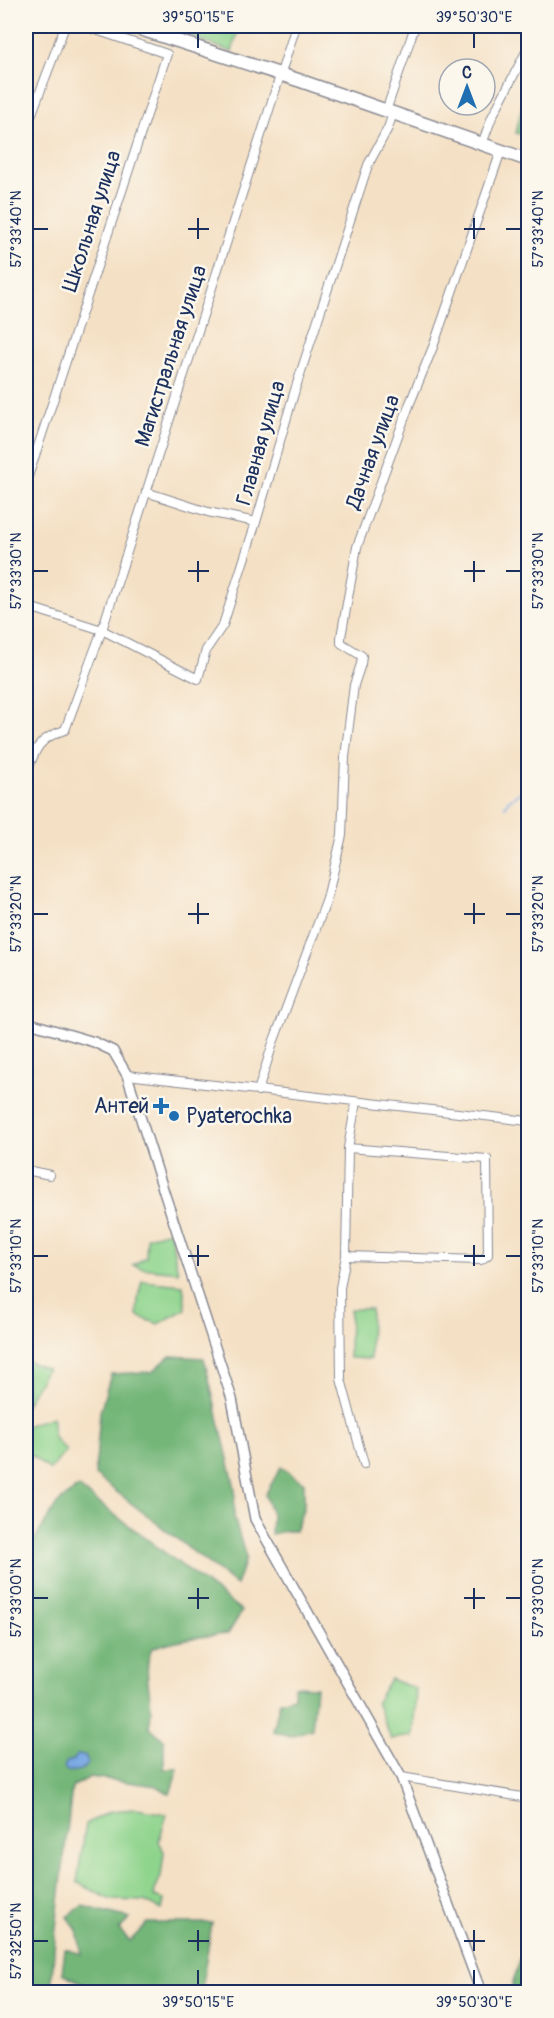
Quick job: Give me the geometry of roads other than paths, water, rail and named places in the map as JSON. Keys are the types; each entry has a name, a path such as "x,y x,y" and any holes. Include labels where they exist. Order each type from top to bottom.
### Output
{"highway":[{"path":"131,26 528,160"}],"street":[{"path":"26,129 65,26"},
{"name":"Школьная улица","path":"26,483 167,54 84,26"},
{"name":"Магистральная улица","path":"26,775 34,753 49,735 66,730 102,630 296,26"},
{"name":"Главная улица","path":"102,630 198,680 206,650 223,625 295,390 368,165 388,128 389,112 415,26"},
{"path":"482,144 492,117 528,48"},
{"name":"Дачная улица","path":"258,1091 273,1043 327,899 342,835 344,763 354,685 362,656 341,643 357,547 433,347 501,151"},
{"path":"147,492 208,512 256,522"},
{"path":"26,606 102,630"},
{"path":"26,1022 94,1042 113,1051 121,1061 232,1399 255,1519 401,1777 481,1992"},
{"path":"127,1075 528,1121"},
{"path":"356,1102 348,1148 346,1256 340,1288 341,1379 364,1464"},
{"path":"346,1256 481,1260 488,1255 487,1159 348,1148"},
{"path":"26,1170 50,1175"},
{"path":"401,1777 528,1798"}],"water":[{"path":"77,1755 85,1755 88,1764 79,1770 67,1771 64,1767 67,1762 74,1760"}],"waterway":[{"path":"505,807 508,801 521,792 528,770"}],"place":[{"name":"Антей","path":"161,1106"},
{"name":"Pyaterochka","path":"174,1116"}]}
